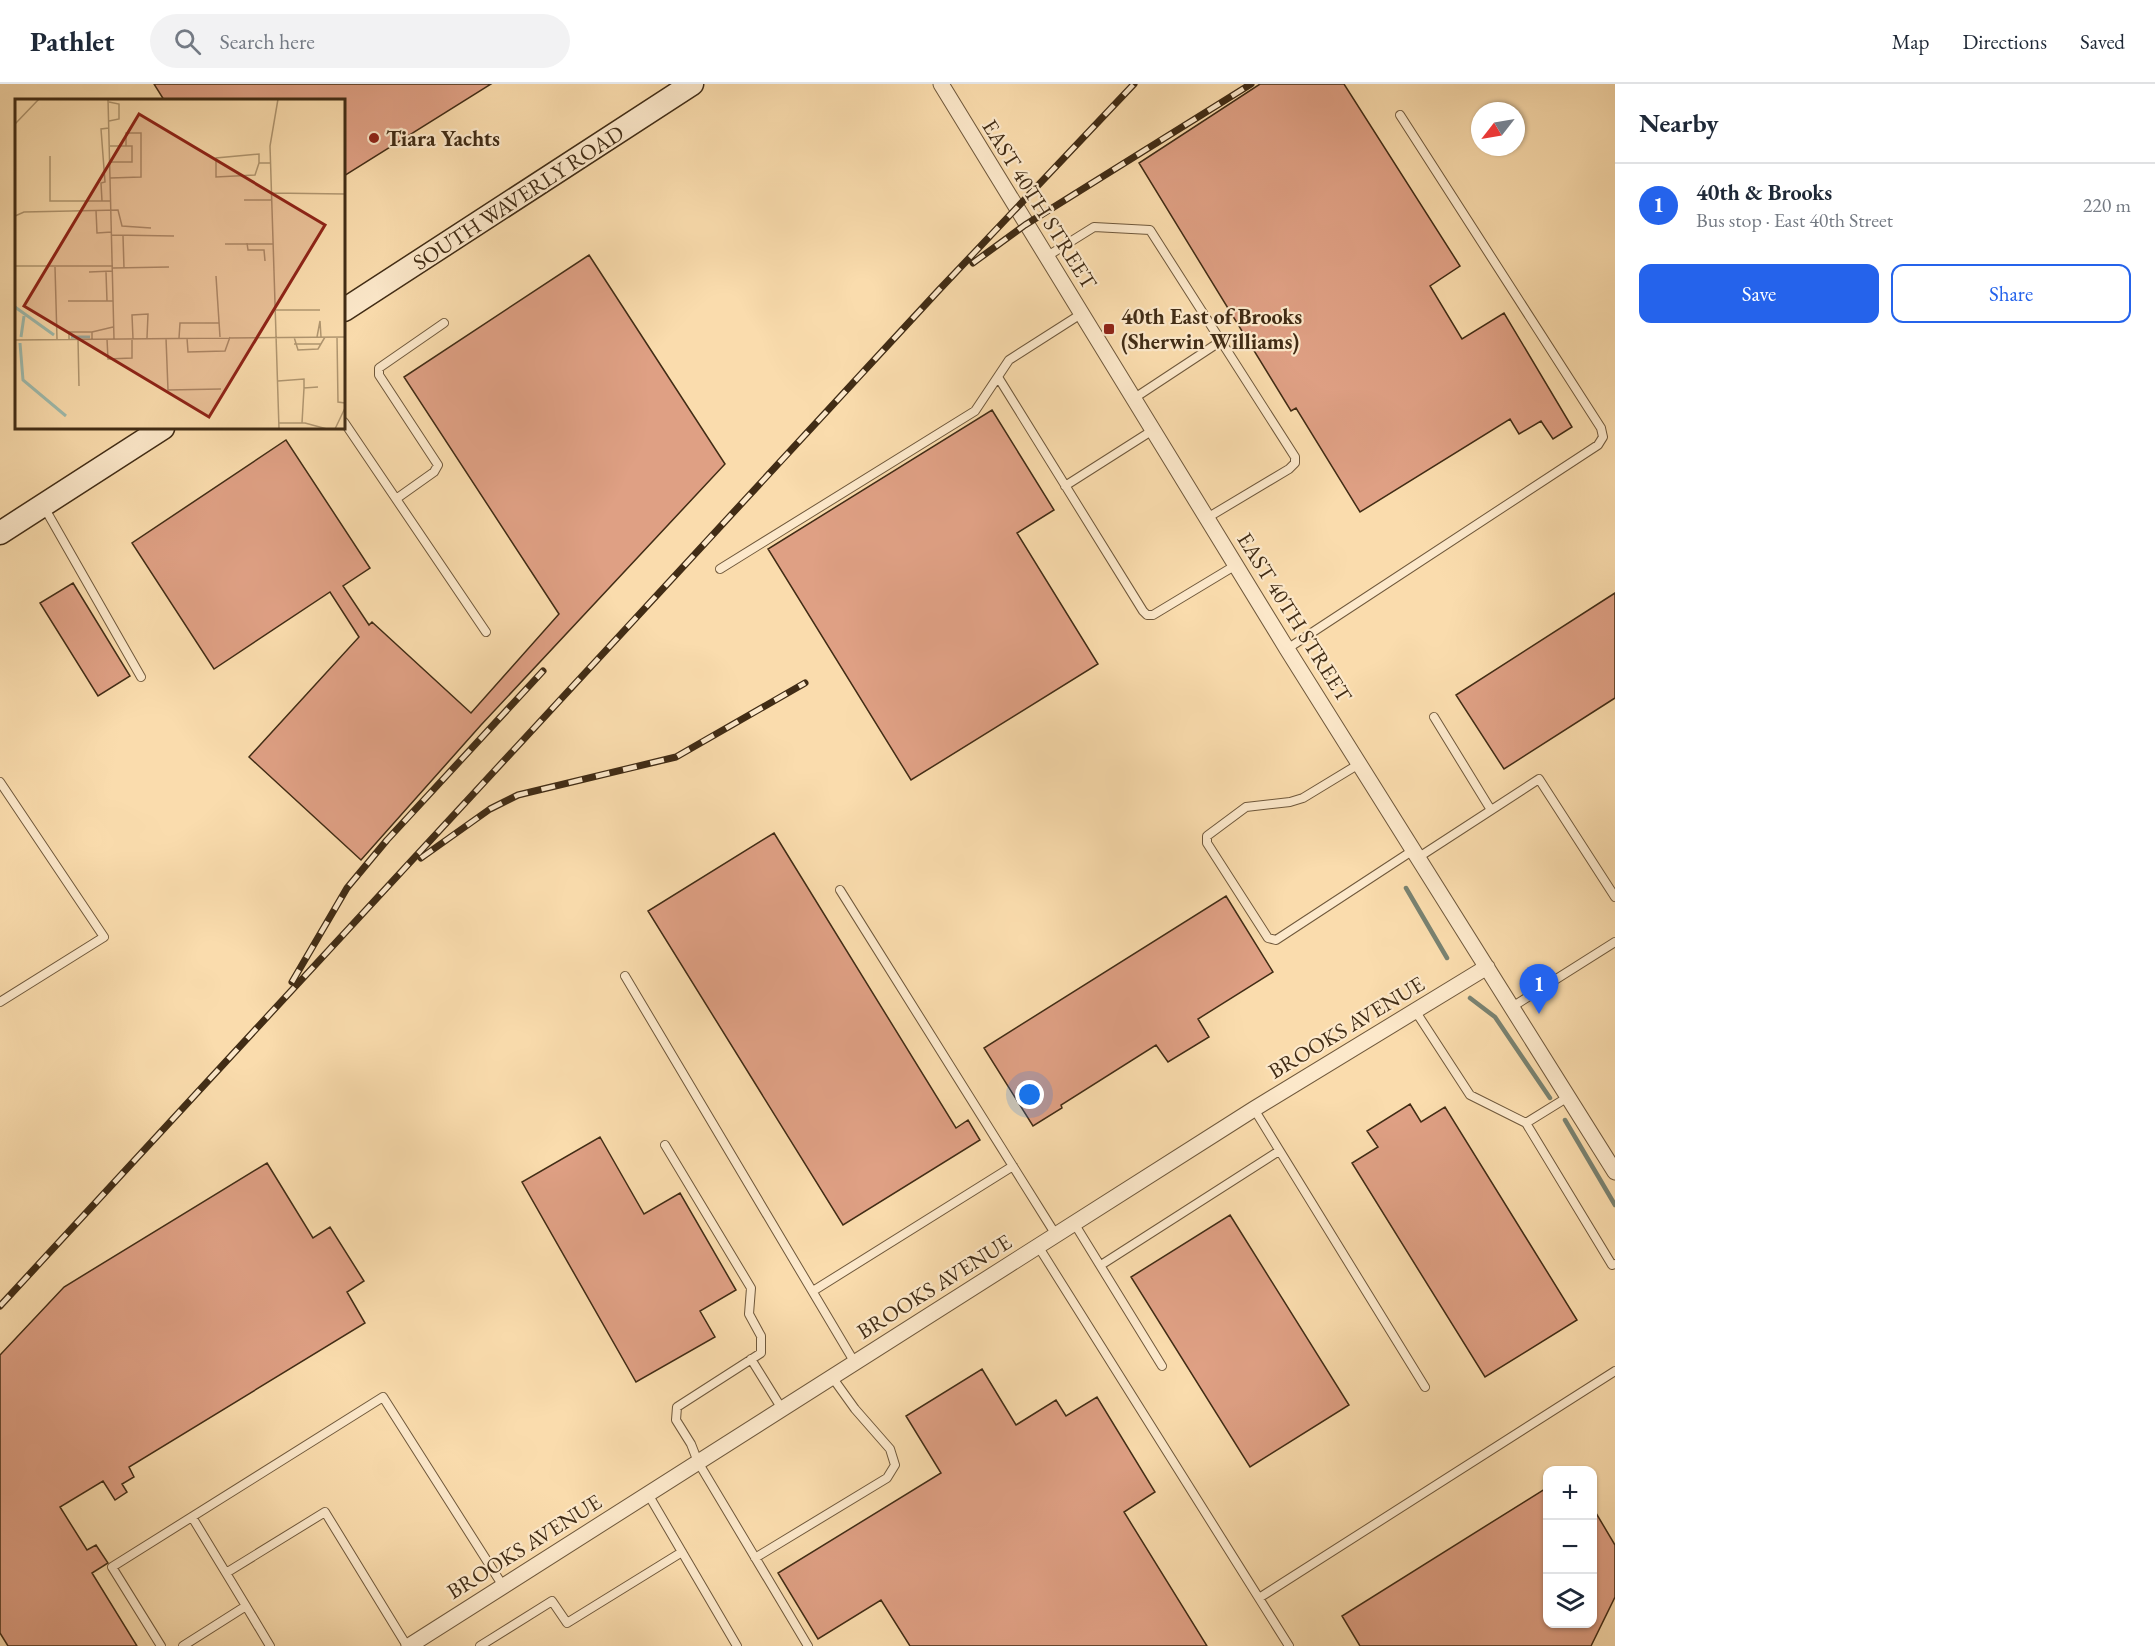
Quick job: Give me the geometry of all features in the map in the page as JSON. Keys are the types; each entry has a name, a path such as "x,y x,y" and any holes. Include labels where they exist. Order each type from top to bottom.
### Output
{"main road":[{"name":"SOUTH WAVERLY ROAD","path":"345,309 692,84"},
{"path":"0,533 161,429"}],"street":[{"name":"EAST 40TH STREET","path":"941,84 1287,649 1615,1172"},
{"name":"BROOKS AVENUE","path":"408,1646 1074,1223 1487,968"}],"lane":[{"path":"1287,649 1599,445 1603,437 1601,428 1400,115"},
{"path":"1046,257 1094,227 1150,230 1295,457 1294,464 1289,469 1207,518"},
{"path":"720,569 975,411 1009,360 1081,314"},
{"path":"396,499 434,472 438,465 379,375 379,368 444,323"},
{"path":"1133,399 1221,340"},
{"path":"998,378 1147,615 1153,615 1236,565"},
{"path":"345,423 486,632"},
{"path":"1065,486 1153,430"},
{"path":"43,505 141,677"},
{"path":"1434,717 1491,810"},
{"path":"1360,764 1303,798 1246,807 1207,836 1207,843 1268,938 1276,940 1539,779 1615,897"},
{"path":"0,782 104,937 0,1002"},
{"path":"840,890 1056,1235"},
{"path":"1512,1007 1615,942"},
{"path":"625,976 855,1363"},
{"path":"1416,1012 1470,1095 1526,1123 1612,1265 1615,1264"},
{"path":"1526,1123 1568,1097"},
{"path":"1254,1110 1425,1387"},
{"path":"665,1145 751,1288 749,1314 762,1336 761,1353 677,1407 676,1420 691,1444 698,1462 808,1646"},
{"path":"1101,1265 1279,1151"},
{"path":"813,1292 1013,1166"},
{"path":"1074,1223 1162,1366"},
{"path":"1038,1246 1289,1646"},
{"path":"751,1359 782,1409"},
{"path":"1259,1598 1615,1371"},
{"path":"755,1558 887,1478 895,1465 890,1449 855,1409 832,1377"},
{"path":"161,1646 112,1567 383,1398 503,1586"},
{"path":"648,1494 737,1646"},
{"path":"226,1573 325,1512 408,1646"},
{"path":"192,1517 270,1646"},
{"path":"480,1646 552,1601 567,1623 682,1552"},
{"path":"183,1646 246,1606"}],"building":[{"name":"Tiara Yachts","path":"154,84 491,84 345,175 345,99 163,99"},
{"path":"1260,84 1344,84 1460,266 1430,286 1462,339 1504,313 1572,427 1553,439 1541,421 1519,434 1510,419 1360,512 1296,408 1291,411 1139,163"},
{"path":"589,255 725,464 481,725 361,860 249,757 359,637 330,592 214,669 132,543 286,440 370,568 343,586 369,625 372,622 471,713 559,614 404,377"},
{"path":"992,410 1054,510 1017,533 1098,664 911,780 768,549"},
{"path":"73,583 130,676 98,696 40,603"},
{"path":"1615,593 1615,698 1504,769 1456,695"},
{"path":"774,833 956,1128 968,1120 980,1140 843,1225 648,911"},
{"path":"1226,896 1273,972 1198,1019 1209,1037 1168,1062 1156,1045 1061,1105 1062,1108 1033,1126 984,1048"},
{"path":"1410,1104 1421,1122 1445,1107 1577,1320 1485,1377 1352,1163 1378,1147 1367,1131"},
{"path":"600,1137 644,1214 680,1193 736,1290 700,1311 715,1337 636,1382 522,1182"},
{"path":"267,1163 313,1238 330,1227 364,1281 347,1292 365,1323 129,1467 134,1477 122,1484 127,1492 115,1500 103,1481 60,1507 87,1550 96,1545 108,1563 92,1573 137,1646 8,1646 0,1633 0,1355 64,1287"},
{"path":"1230,1215 1349,1405 1250,1467 1131,1277"},
{"path":"982,1369 1016,1425 1056,1400 1066,1416 1097,1397 1155,1492 1124,1512 1207,1646 910,1646 881,1600 818,1639 778,1573 941,1473 906,1416"},
{"path":"1543,1490 1543,1628 1597,1628 1597,1515 1615,1545 1615,1597 1591,1646 1360,1646 1342,1616"}],"waterway":[{"path":"1406,888 1447,958"},
{"path":"1470,998 1495,1017 1550,1098"},
{"path":"1565,1120 1615,1205"}],"railway":[{"path":"0,1306 938,291 1134,84"},
{"path":"973,263 1025,225 1251,84"},
{"path":"292,982 347,888 387,840 543,671"},
{"path":"421,858 490,809 518,795 676,757 805,683"}],"place":[{"name":"Tiara Yachts","path":"374,138"},
{"name":"40th East of Brooks (Sherwin Williams)","path":"1109,329"},
{"name":"40th & Brooks","path":"1539,1014"}]}
